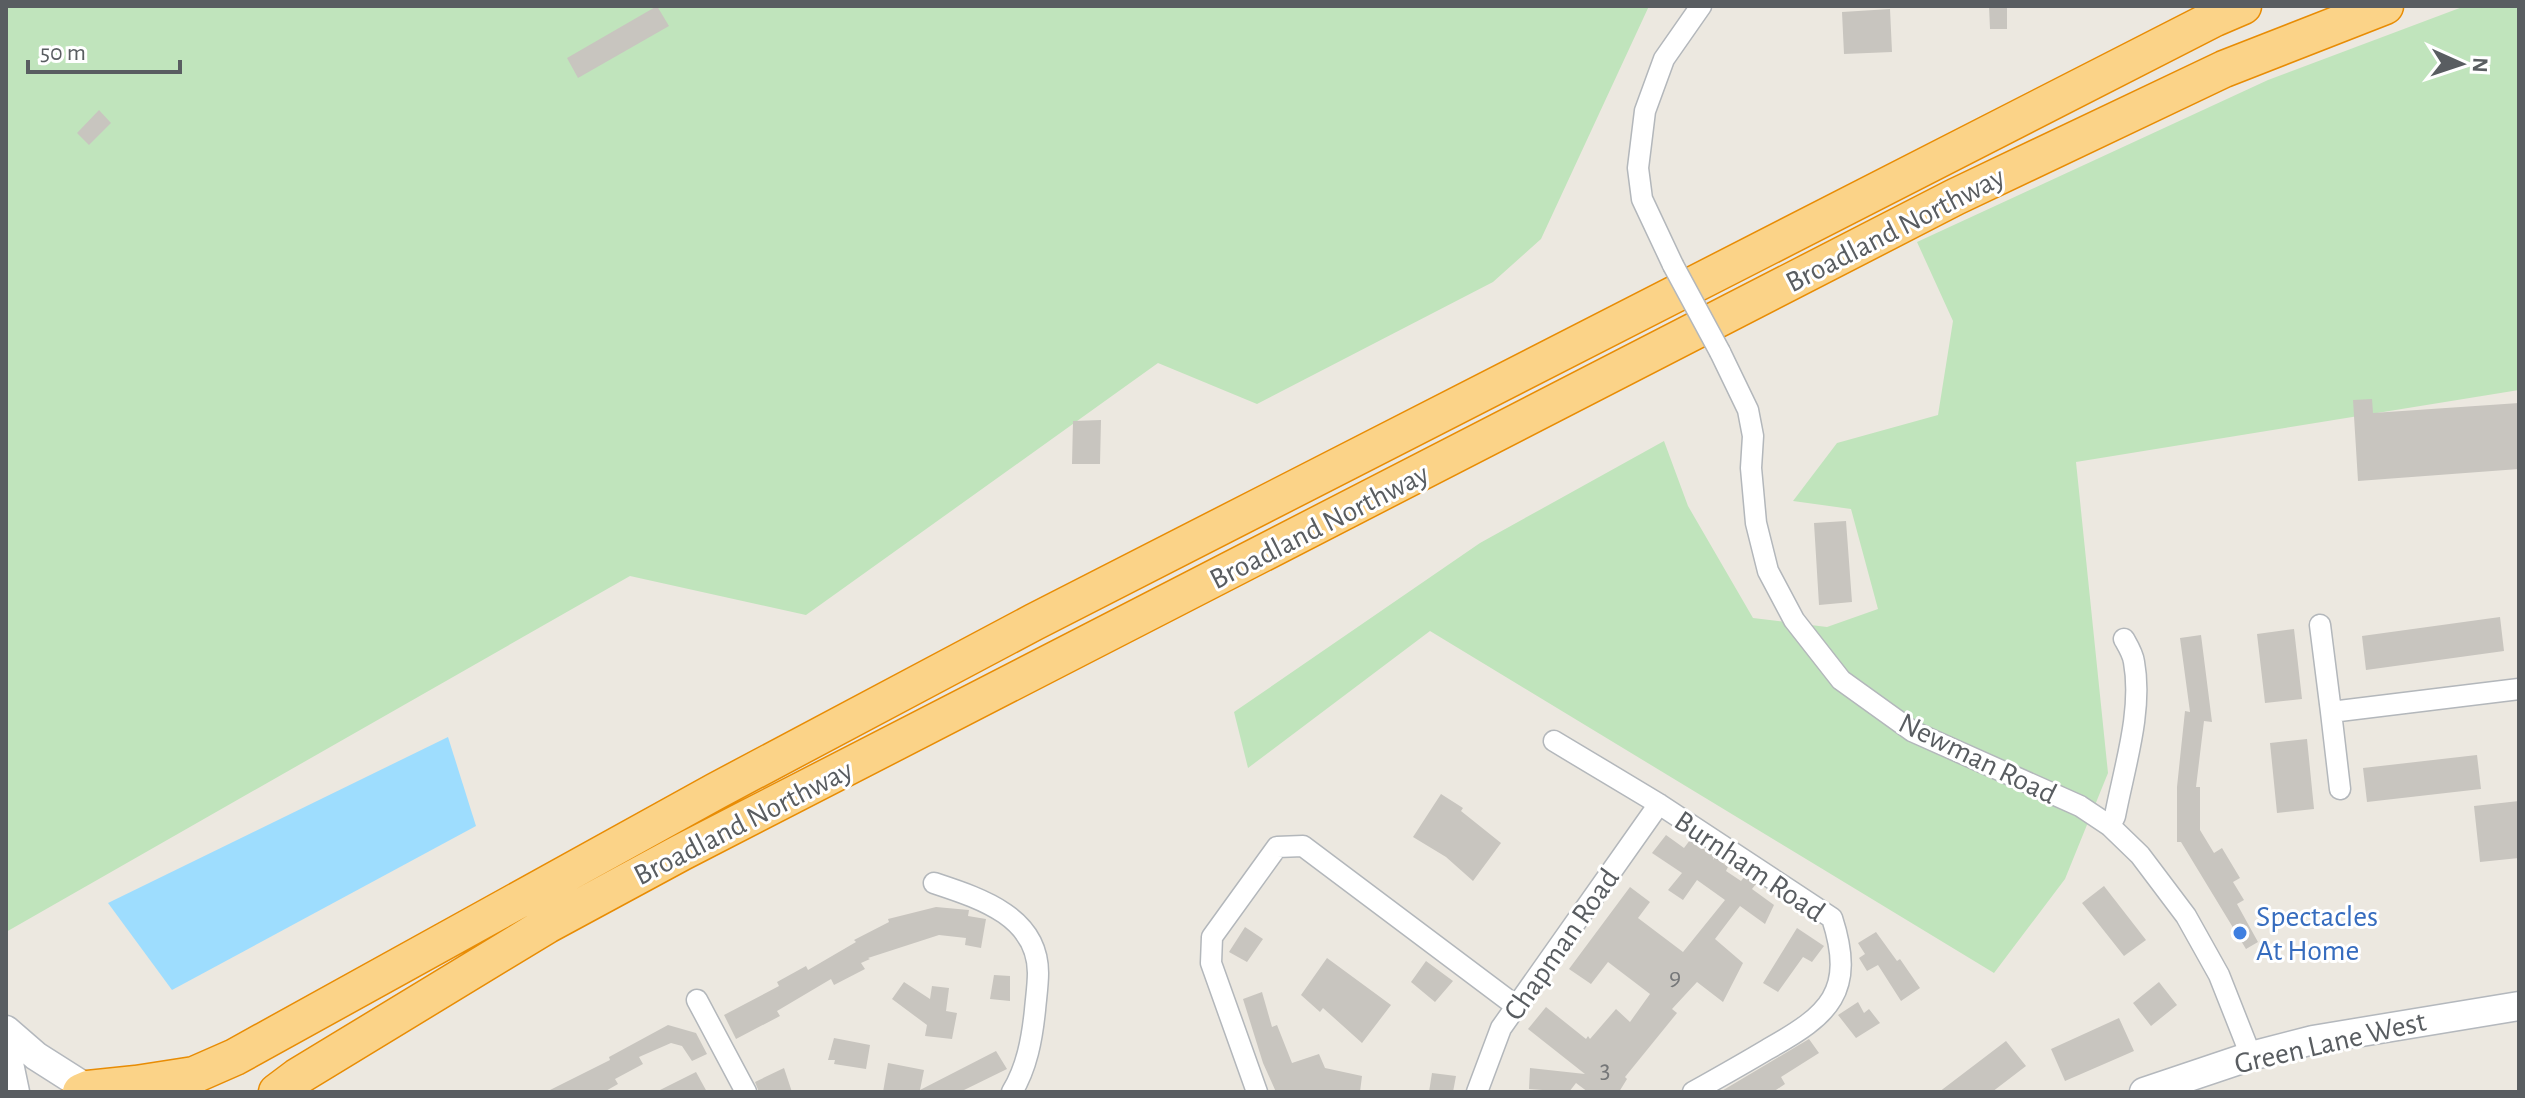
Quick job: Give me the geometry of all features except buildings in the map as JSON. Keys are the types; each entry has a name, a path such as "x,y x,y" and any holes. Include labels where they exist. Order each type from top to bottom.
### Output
{"highway":[{"name":"Broadland Northway","path":"84,1090 148,1088 194,1075 235,1057 703,798 1034,622 2243,6"},
{"name":"Broadland Northway","path":"277,1092 547,925 682,852 1955,197 2224,69 2385,6"}],"street":[{"name":"Newman Road","path":"1701,6 1664,59 1645,111 1638,168 1642,199 1748,410 1753,436 1751,468 1756,523 1768,571 1794,620 1841,680 1912,731 2080,806 2110,826 2140,855 2186,916 2219,975 2251,1056"},
{"path":"2320,625 2340,789"},
{"path":"2110,826 2115,816 2133,727 2137,682 2134,658 2124,639"},
{"path":"2331,712 2519,689"},
{"name":"Burnham Road","path":"1554,741 1659,804 1832,918 1841,947 1840,979 1830,1004 1804,1029 1693,1092"},
{"name":"Chapman Road","path":"1477,1092 1501,1028 1659,804"},
{"path":"1257,1092 1211,963 1212,937 1277,847 1303,846 1516,1006"},
{"path":"934,883 977,897 1002,910 1020,924 1034,949 1039,971 1034,1018 1024,1072 1012,1092"},
{"path":"697,1000 746,1092"},
{"name":"Green Lane West","path":"2144,1092 2251,1056 2348,1032 2519,1006"},
{"path":"6,1030 84,1090"},
{"path":"6,1049 15,1092"}],"green space":[{"path":"6,6 1649,6 1541,239 1493,282 1257,404 1158,363 806,615 630,576 6,932"},
{"path":"2465,6 2519,6 2519,390 2076,462 2108,773 2065,879 1994,973 1430,631 1248,768 1234,712 1480,543 1664,441 1688,506 1753,618 1827,627 1878,609 1851,509 1793,501 1837,443 1938,415 1953,321 1917,242 2268,80"}],"water":[{"path":"448,737 476,826 172,990 108,903"}],"place":[{"name":"Spectacles At Home","path":"2240,933"}]}
